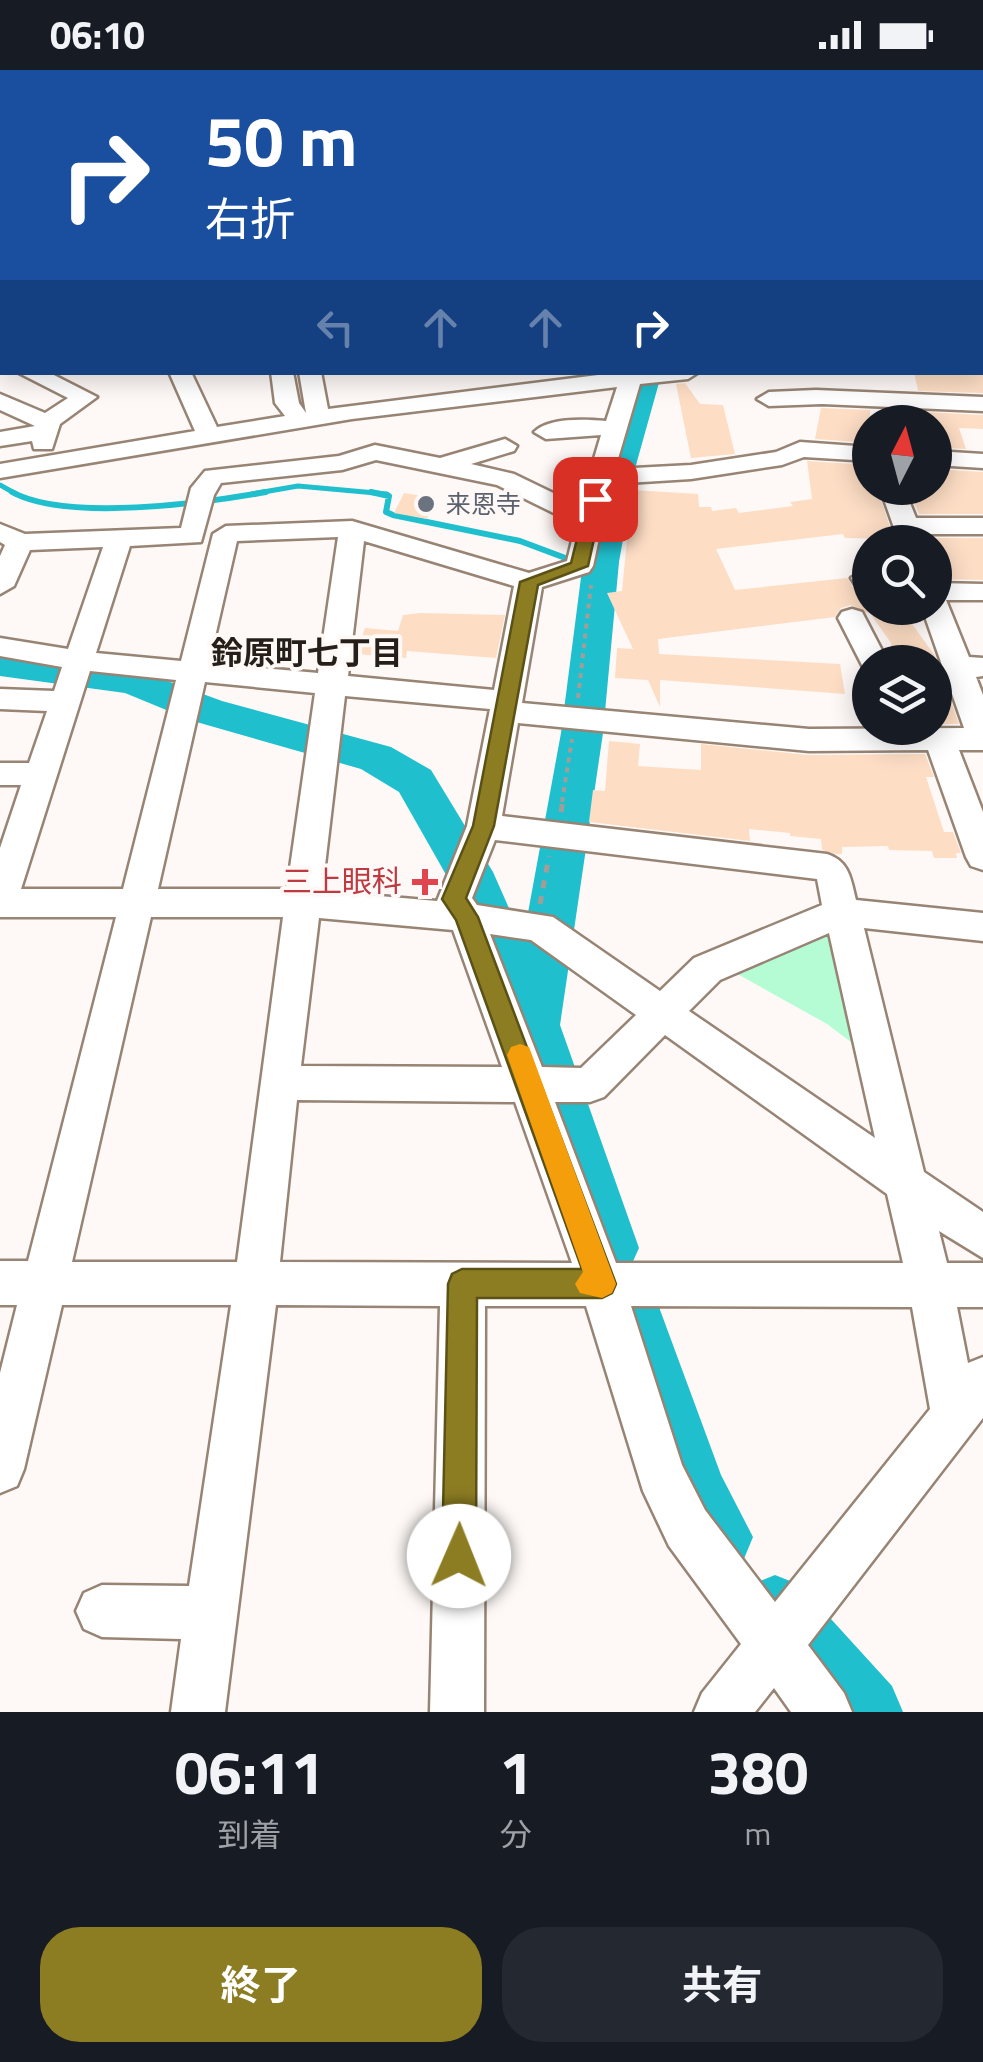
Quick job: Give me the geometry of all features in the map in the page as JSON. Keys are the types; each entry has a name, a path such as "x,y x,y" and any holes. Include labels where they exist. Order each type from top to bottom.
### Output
{"street":[{"path":"0,439 45,427 85,398 35,375"},
{"path":"181,375 209,435"},
{"path":"282,375 287,402 310,418"},
{"path":"310,375 315,406 310,418"},
{"path":"0,471 310,418 632,375 600,476 580,566 529,582 352,529 119,539 10,537 0,586"},
{"path":"800,450 821,375"},
{"path":"770,399 983,404"},
{"path":"0,401 45,427"},
{"path":"352,412 375,452"},
{"path":"546,432 587,426 615,429"},
{"path":"45,427 42,454 46,463"},
{"path":"446,465 453,459 505,446"},
{"path":"600,476 630,478 708,469 782,458 800,450 852,453"},
{"path":"192,536 199,518 199,499 207,481 214,476 342,464 375,452 489,475 590,522"},
{"path":"952,459 983,461"},
{"path":"472,502 489,475"},
{"path":"952,529 983,526"},
{"path":"198,1712 352,529"},
{"path":"0,1469 226,534"},
{"path":"119,539 0,901 302,903 473,899 549,933 983,1237"},
{"path":"529,582 473,899 548,1086 617,1283 660,1474 687,1528 786,1630 825,1712"},
{"path":"952,591 983,592"},
{"path":"947,625 970,666 983,738 952,740"},
{"path":"0,647 74,678 188,693 332,684 810,755 854,745"},
{"path":"0,699 74,678"},
{"path":"942,745 975,813 983,857"},
{"path":"0,774 42,774"},
{"path":"484,826 827,867 833,874 930,1285 975,1392 721,1712"},
{"path":"279,1083 590,1085 707,969 842,912 983,927"},
{"path":"0,1283 983,1285"},
{"path":"457,1712 462,1284"},
{"path":"102,1611 211,1613"}],"green space":[{"path":"829,931 859,1048 827,1024 732,971"}],"building":[{"path":"915,375 983,375 983,393 918,391"},
{"path":"685,383 700,404 723,405 735,454 691,458 676,384"},
{"path":"821,408 852,409 852,442 815,439"},
{"path":"952,413 983,415 983,429 959,428 966,449 952,448"},
{"path":"807,461 852,464 852,505 883,505 889,525 852,525 852,538 843,534 716,549 735,590 847,578 852,585 852,606 841,608 835,617 658,639 659,654 840,664 845,694 660,680 660,707 648,680 615,678 617,648 633,649 607,593 622,591 632,490 698,494 699,507 711,507 712,511 736,508 739,513 793,506 790,502 812,499"},
{"path":"952,470 983,472 983,514 919,514 915,505 952,505"},
{"path":"404,493 436,498 427,519 394,513"},
{"path":"952,538 983,538 983,580 952,579"},
{"path":"403,615 505,615 496,658 407,651 406,658 356,654 365,628 398,631"},
{"path":"878,625 913,625 927,645 891,645"},
{"path":"952,704 959,724 952,724"},
{"path":"609,741 640,744 638,766 701,770 701,744 809,755 925,754 934,777 926,777 944,832 953,832 961,853 956,853 957,858 934,858 932,851 889,850 888,846 842,847 842,854 836,854 822,850 821,839 790,833 749,829 750,841 589,822 593,790 605,791"}],"waterway":[{"path":"534,1025 582,733 601,562 619,465 646,375"},
{"path":"0,485 13,492"},
{"path":"252,494 298,486 375,493"},
{"path":"13,492 36,501 100,508 173,505 266,492"},
{"path":"371,492 375,493"},
{"path":"375,493 387,494"},
{"path":"375,493 389,496 386,512 393,515 520,541 600,571"},
{"path":"0,663 132,681 208,711 376,758 415,781 476,885 534,1025"},
{"path":"534,1025 609,1248"},
{"path":"634,1321 694,1493 719,1537"},
{"path":"775,1610 866,1712"}],"slow traffic":[{"path":"520,1055 602,1284 590,1284"}],"place":[{"name":"来恩寺","path":"426,504"},
{"name":"三上眼科","path":"425,882"}],"district":[{"name":"鈴原町七丁目","path":"307,653"}],"route":[{"path":"459,1556 462,1284 602,1284 532,1086 466,917 454,899 484,826 529,582 580,566 595,499"}]}
